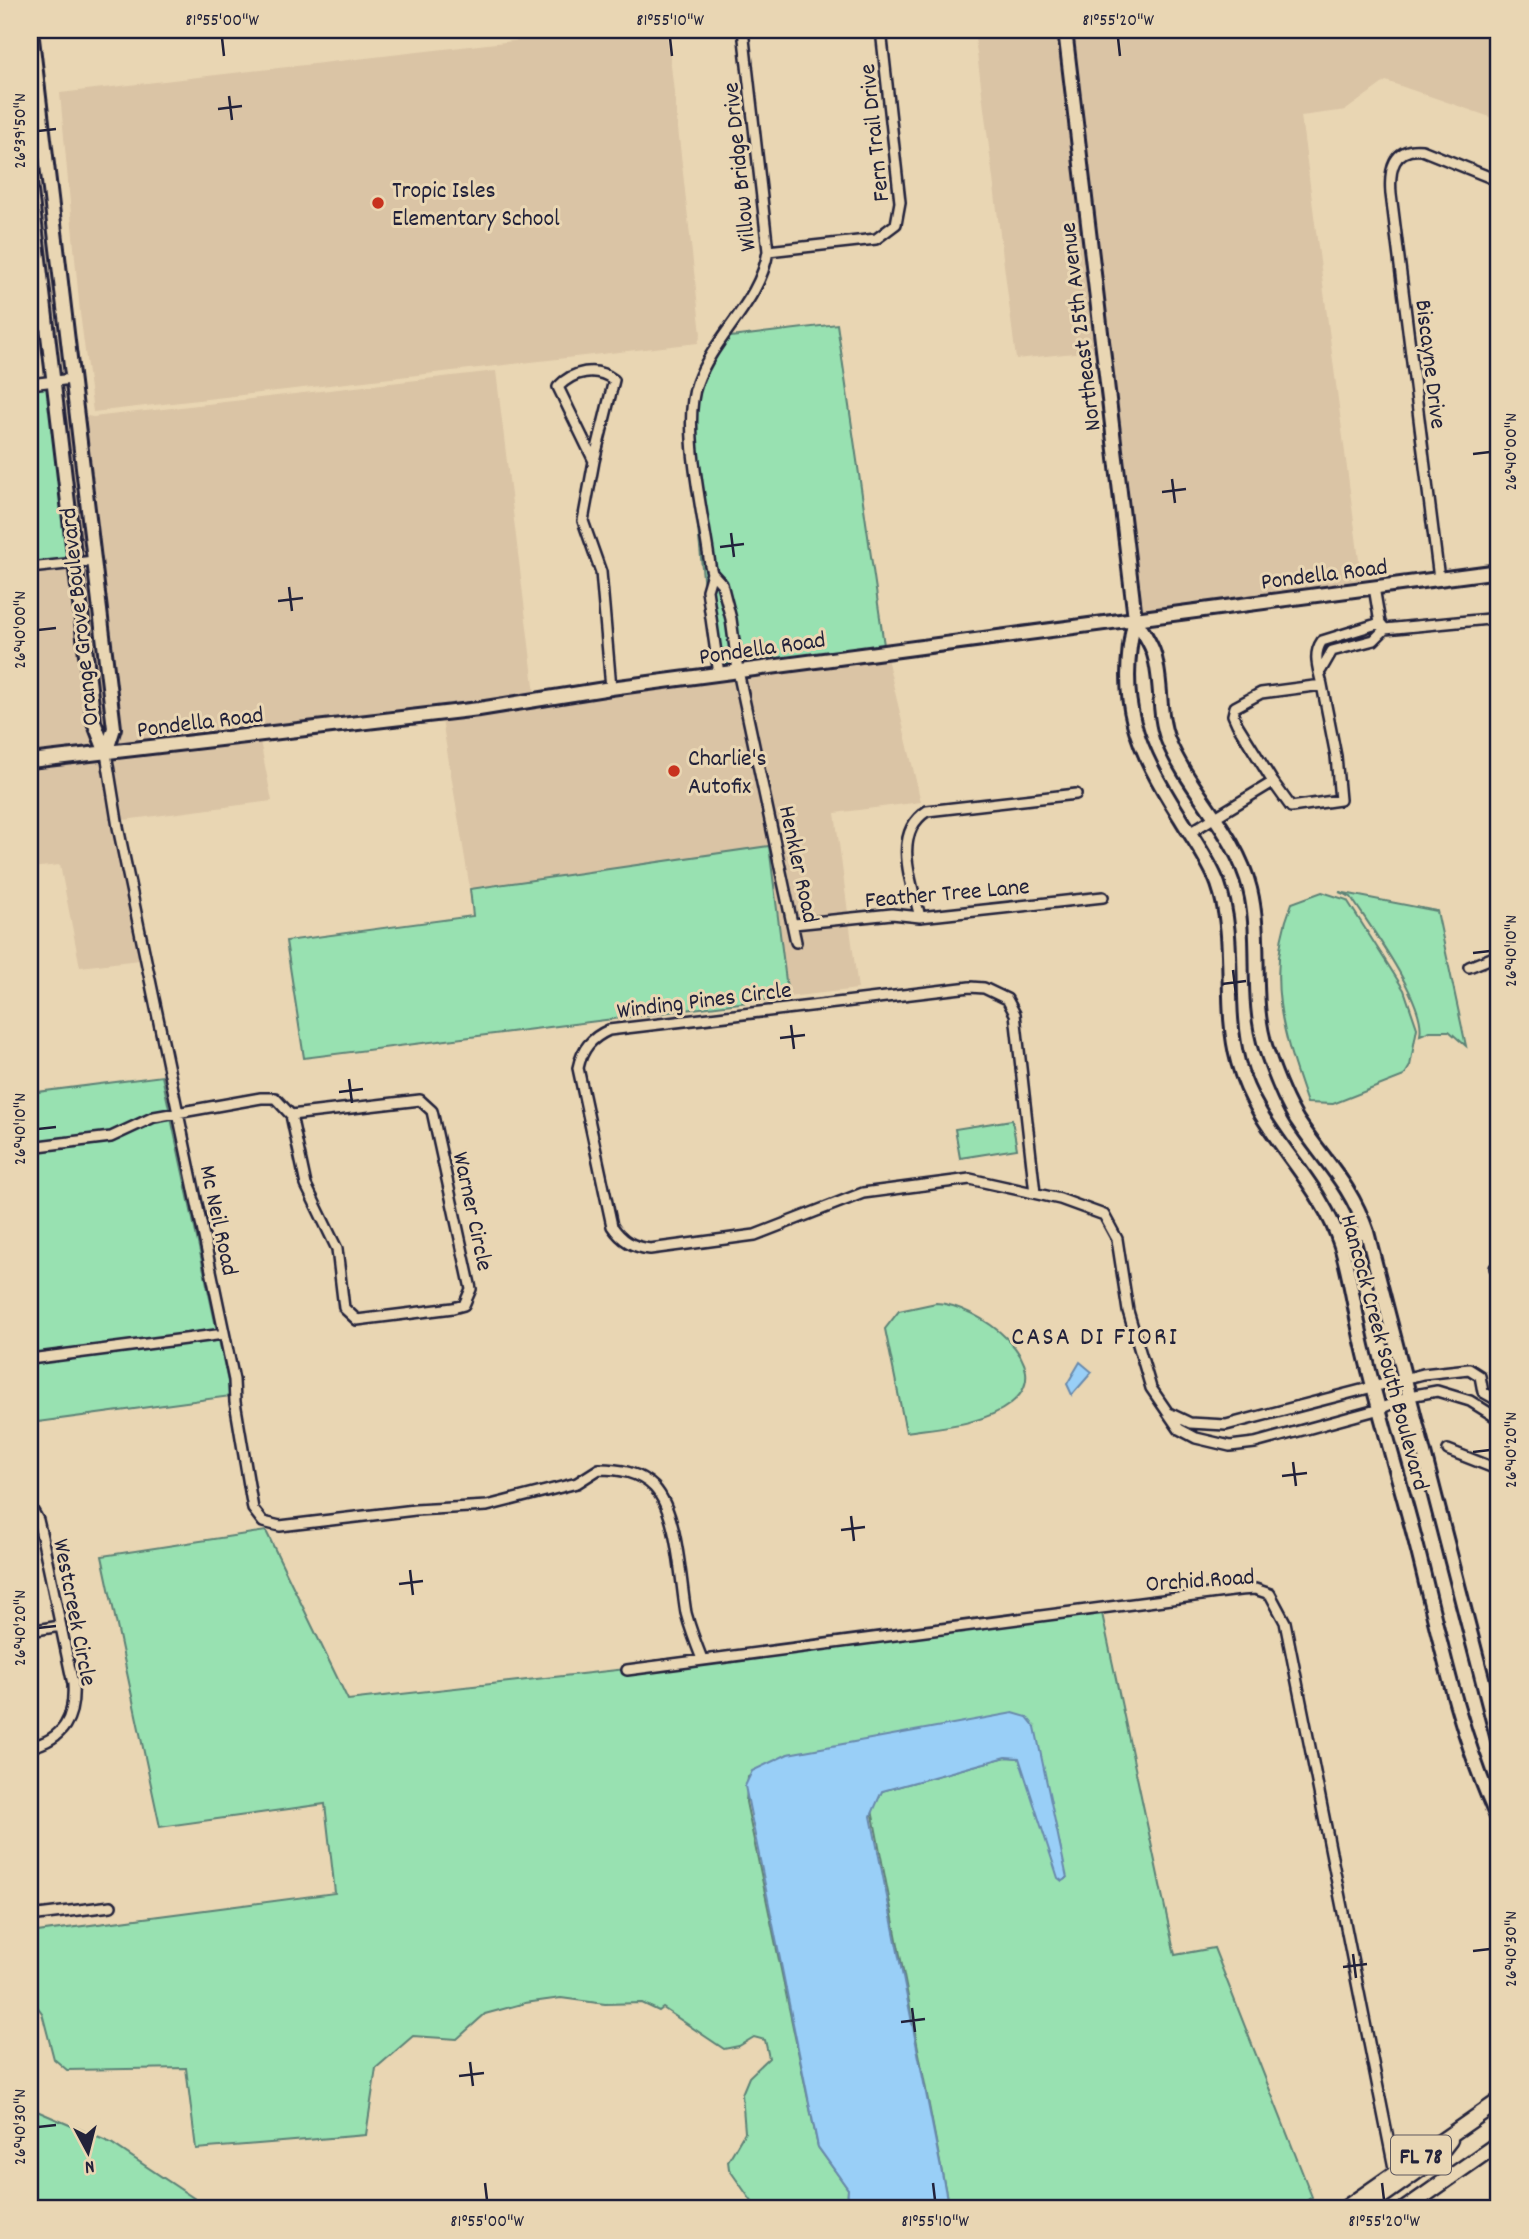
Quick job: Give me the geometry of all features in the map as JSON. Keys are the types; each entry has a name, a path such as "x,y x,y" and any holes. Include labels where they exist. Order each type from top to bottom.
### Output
{"main road":[{"name":"FL 78","path":"1344,2209 1499,2101"},
{"path":"1364,2209 1436,2158 1460,2128"},
{"name":"FL 78","path":"1405,2209 1499,2143"}],"street":[{"name":"Willow Bridge Drive","path":"719,674 707,590 712,573 691,422 693,396 702,370 761,276 768,251 743,30"},
{"name":"Fern Trail Drive","path":"768,251 876,239 896,225 901,202 881,30"},
{"name":"Northeast 25th Avenue","path":"1065,30 1135,618"},
{"name":"Orange Grove Boulevard","path":"32,31 114,728 106,753"},
{"name":"Biscayne Drive","path":"1438,579 1391,194 1391,169 1398,155 1409,148 1422,150 1499,181"},
{"name":"Orange Grove Boulevard","path":"30,183 94,722 106,753"},
{"path":"32,215 52,213"},
{"path":"594,461 558,387 567,377 590,371 604,373 614,380 594,461 583,521 601,572 611,688"},
{"path":"30,384 72,379"},
{"path":"30,568 94,561"},
{"name":"Pondella Road","path":"30,761 480,709 611,688 1499,571"},
{"name":"Willow Bridge Drive","path":"712,573 722,584 738,671"},
{"path":"1374,587 1382,626"},
{"name":"Hancock Creek South Boulevard","path":"1135,618 1153,651 1160,709 1168,741 1234,849 1249,886 1258,932 1259,1015 1273,1070 1296,1117 1353,1197 1367,1232 1499,1744"},
{"name":"Hancock Creek South Boulevard","path":"1135,618 1126,657 1135,730 1147,765 1211,868 1222,898 1228,934 1228,1000 1240,1069 1262,1118 1284,1153 1316,1192 1338,1238 1467,1743 1499,1821"},
{"path":"1321,680 1261,694 1235,707 1233,715 1291,807 1340,800 1336,757 1321,680 1316,657 1322,641 1331,636 1382,626 1499,618"},
{"path":"84,638 103,635"},
{"name":"Henkler Road","path":"738,671 796,942"},
{"name":"Mc Neil Road","path":"106,753 224,1334 253,1509 263,1522 280,1527 436,1509 473,1508 577,1483 599,1469 614,1469 644,1479 656,1489 665,1504 674,1537 687,1615 702,1659"},
{"path":"1189,833 1273,782"},
{"path":"920,917 906,852 909,827 927,811 1076,794"},
{"name":"Feather Tree Lane","path":"794,923 892,914 920,917 1103,897"},
{"path":"1469,967 1499,955"},
{"name":"Winding Pines Circle","path":"1035,1193 1016,1014 1007,999 984,988 922,991 609,1030 597,1035 580,1058 578,1068 612,1226 625,1241 637,1248 650,1249 742,1238 876,1190 970,1180 1035,1193 1094,1210 1110,1223 1117,1239 1122,1284 1133,1336 1160,1405 1179,1429 1206,1442 1230,1446 1255,1443 1380,1409 1409,1396 1437,1391 1470,1401 1499,1419"},
{"path":"30,1147 111,1137 143,1120 275,1098 291,1115"},
{"name":"Warner Circle","path":"420,1100 432,1111 471,1289 464,1305 357,1320 344,1308 337,1249 306,1185 291,1115 420,1100"},
{"path":"1338,1238 1367,1232"},
{"path":"30,1359 224,1334"},
{"path":"1160,1405 1170,1414 1190,1423 1226,1425 1405,1381 1423,1374 1469,1368 1480,1376 1483,1392 1499,1401"},
{"path":"1448,1450 1499,1470"},
{"name":"Westcreek Circle","path":"30,1506 38,1520 73,1684 74,1702 70,1719 61,1733 43,1744 30,1747"},
{"name":"Orchid Road","path":"628,1671 702,1659 1240,1590 1255,1589 1269,1594 1285,1622 1395,2173"},
{"path":"30,1631 60,1626"},
{"path":"30,1916 111,1906"}],"shaded area":[{"name":"Tropic Isles Elementary School","path":"609,30 667,30 701,334 698,343 93,412 80,313 60,93"},
{"path":"974,30 1059,30 1129,613 1094,351 1016,359"},
{"path":"1071,30 1499,30 1499,120 1386,81 1346,110 1301,116 1362,583 1140,611"},
{"path":"496,371 535,694 114,746 82,415 93,417"},
{"path":"71,416 108,728 105,736 99,720 63,417"},
{"path":"69,560 98,747 30,755 30,566"},
{"path":"887,658 921,802 835,813 858,989 788,997 768,846 470,889 442,720"},
{"path":"260,741 272,801 116,821 139,960 80,967 60,865 30,868 30,767"}],"green space":[{"path":"837,324 884,645 712,668 688,427 694,391 722,338"},
{"path":"47,378 69,560 30,566 30,380"},
{"path":"769,846 788,997 304,1058 286,941 473,916 470,889"},
{"path":"1322,892 1347,900 1404,990 1417,1028 1410,1066 1404,1076 1333,1104 1307,1103 1284,1029 1278,980 1279,955 1292,903"},
{"path":"1339,892 1437,911 1466,1046 1449,1031 1430,1031 1420,1035 1420,1021 1415,1004 1395,964 1351,897"},
{"path":"162,1076 231,1396 30,1423 30,1093"},
{"path":"1012,1120 1017,1149 960,1158 955,1129"},
{"path":"936,1303 972,1314 1007,1339 1020,1355 1026,1372 1023,1389 1010,1404 987,1417 906,1432 885,1329 899,1311"},
{"path":"266,1531 348,1700 635,1668 1100,1604 1175,1955 1214,1948 1312,2197 1294,2209 949,2209 872,1810 882,1791 1006,1757 1019,1758 1024,1770 1035,1727 788,1754 748,1777 746,1802 818,2147 848,2189 847,2209 757,2209 729,2169 728,2161 745,2132 742,2094 749,2077 769,2058 765,2040 754,2037 739,2046 724,2049 663,2008 659,2011 642,2003 605,2004 561,1998 525,2003 485,2014 457,2039 413,2036 376,2068 366,2135 196,2149 186,2068 67,2070 54,2059 42,2013 30,1997 30,1933 335,1893 325,1804 160,1827 102,1556"},
{"path":"30,2108 111,2143 210,2209 30,2209"}],"water":[{"path":"1080,1362 1092,1372 1072,1395 1067,1384"},
{"path":"1013,1713 1027,1717 1035,1727 1067,1878 1062,1881 1058,1878 1019,1758 1006,1757 882,1791 871,1816 949,2209 847,2209 848,2189 818,2147 745,1786 752,1771 788,1754"}],"place":[{"name":"Tropic Isles Elementary School","path":"378,203"},
{"name":"Charlie's Autofix","path":"674,771"}],"district":[{"name":"CASA DI FIORI","path":"1095,1335"}]}
